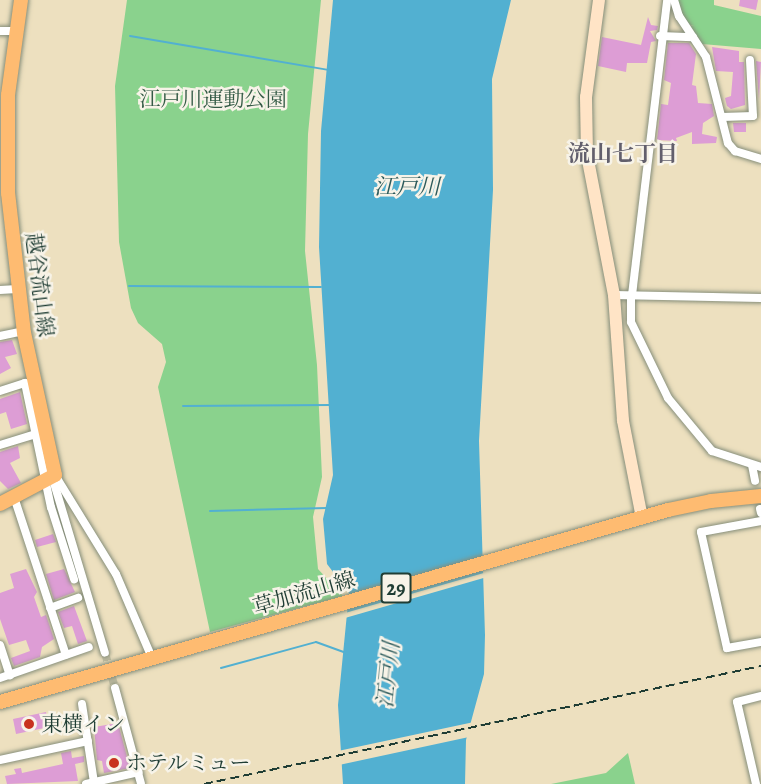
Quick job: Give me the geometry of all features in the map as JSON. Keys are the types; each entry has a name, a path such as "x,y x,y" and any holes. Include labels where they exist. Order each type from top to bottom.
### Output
{"main road":[{"name":"越谷流山線","path":"21,0 4,95 6,227 51,477"},
{"path":"0,504 51,477"},
{"name":"草加流山線","path":"0,702 638,519 711,501 761,496"}],"street":[{"path":"599,0 585,136 591,186 614,295 623,421 638,519"},
{"path":"667,0 660,36 631,322 663,392 703,444 712,452 756,466 755,481"},
{"path":"674,0 679,16 706,57 732,150 761,159"},
{"path":"0,31 15,31"},
{"path":"660,36 693,37"},
{"path":"722,117 753,116 750,60"},
{"path":"0,290 17,289"},
{"path":"614,295 761,298"},
{"path":"0,336 24,331"},
{"path":"0,391 25,383 36,434 105,653"},
{"path":"0,445 36,434"},
{"path":"51,477 74,579"},
{"path":"51,477 116,574 156,657"},
{"path":"14,497 66,655"},
{"path":"761,521 700,532 727,648 761,642"},
{"path":"50,608 78,598"},
{"path":"0,645 10,675"},
{"path":"0,678 89,647"},
{"path":"115,688 141,784"},
{"path":"756,784 737,702 761,696"},
{"path":"82,704 88,741 90,783 139,772"},
{"path":"0,760 88,741"}],"green space":[{"name":"江戸川運動公園","path":"127,0 321,0 308,134 305,251 317,365 322,477 313,517 318,569 343,596 210,632 158,387 166,362 162,344 138,323 131,308 119,242 115,86"},
{"path":"676,0 714,0 714,5 761,16 761,49 702,44 689,26 694,26 688,25 681,15"},
{"path":"628,753 635,784 551,784 606,773"}],"water":[{"name":"江戸川","path":"333,0 511,0 492,79 493,190 479,441 485,635 484,674 466,740 465,784 343,784 338,705 349,593 327,564 323,519 333,475 319,247 321,131"}],"pier":[{"path":"487,572 487,577 345,618 345,613"},
{"path":"474,722 469,737 339,765 338,751"}],"building":[{"path":"740,0 758,0 756,10 739,6"},
{"path":"648,17 651,25 658,26 657,30 650,31 656,41 651,42 647,63 627,63 626,72 598,66 602,37 641,45"},
{"path":"668,43 689,43 696,54 692,85 696,86 698,103 712,104 714,116 703,123 702,134 717,137 716,143 692,144 692,132 676,138 677,141 657,140 661,104 668,105 671,83 664,80"},
{"path":"712,47 739,51 739,62 744,62 745,105 731,109 727,106 725,98 731,96 733,72 716,71"},
{"path":"756,61 761,62 759,100"},
{"path":"733,123 746,123 746,132 734,132"},
{"path":"12,340 17,354 5,357 11,368 0,374 0,342"},
{"path":"20,392 27,424 11,429 6,412 0,414 0,399"},
{"path":"18,446 20,458 10,463 21,483 8,489 0,481 0,452"},
{"path":"53,534 56,542 37,547 35,540"},
{"path":"26,569 37,592 34,597 41,617 46,615 54,639 42,647 40,657 14,666 11,658 30,651 26,640 9,645 0,619 0,593 14,588 10,574"},
{"path":"64,569 75,592 54,600 46,574"},
{"path":"74,606 87,641 78,644 72,626 64,628 58,612"},
{"path":"46,712 49,727 16,734 13,719"},
{"path":"118,723 130,768 104,773 102,761 97,760 94,727"},
{"path":"71,751 72,758 84,756 84,762 75,764 78,781 7,784 5,776 16,774 14,769 21,768 22,773 63,764 61,753"}],"waterway":[{"path":"130,36 328,70"},
{"path":"129,286 321,287"},
{"path":"183,406 331,405"},
{"path":"210,511 327,508"},
{"path":"221,668 316,642 347,653"}],"tunnel":[{"path":"105,653 115,688"}],"railway":[{"path":"204,784 761,666"}],"place":[{"name":"東横イン","path":"29,724"},
{"name":"ホテルミュー","path":"114,763"}],"district":[{"name":"流山七丁目","path":"623,155"}]}
